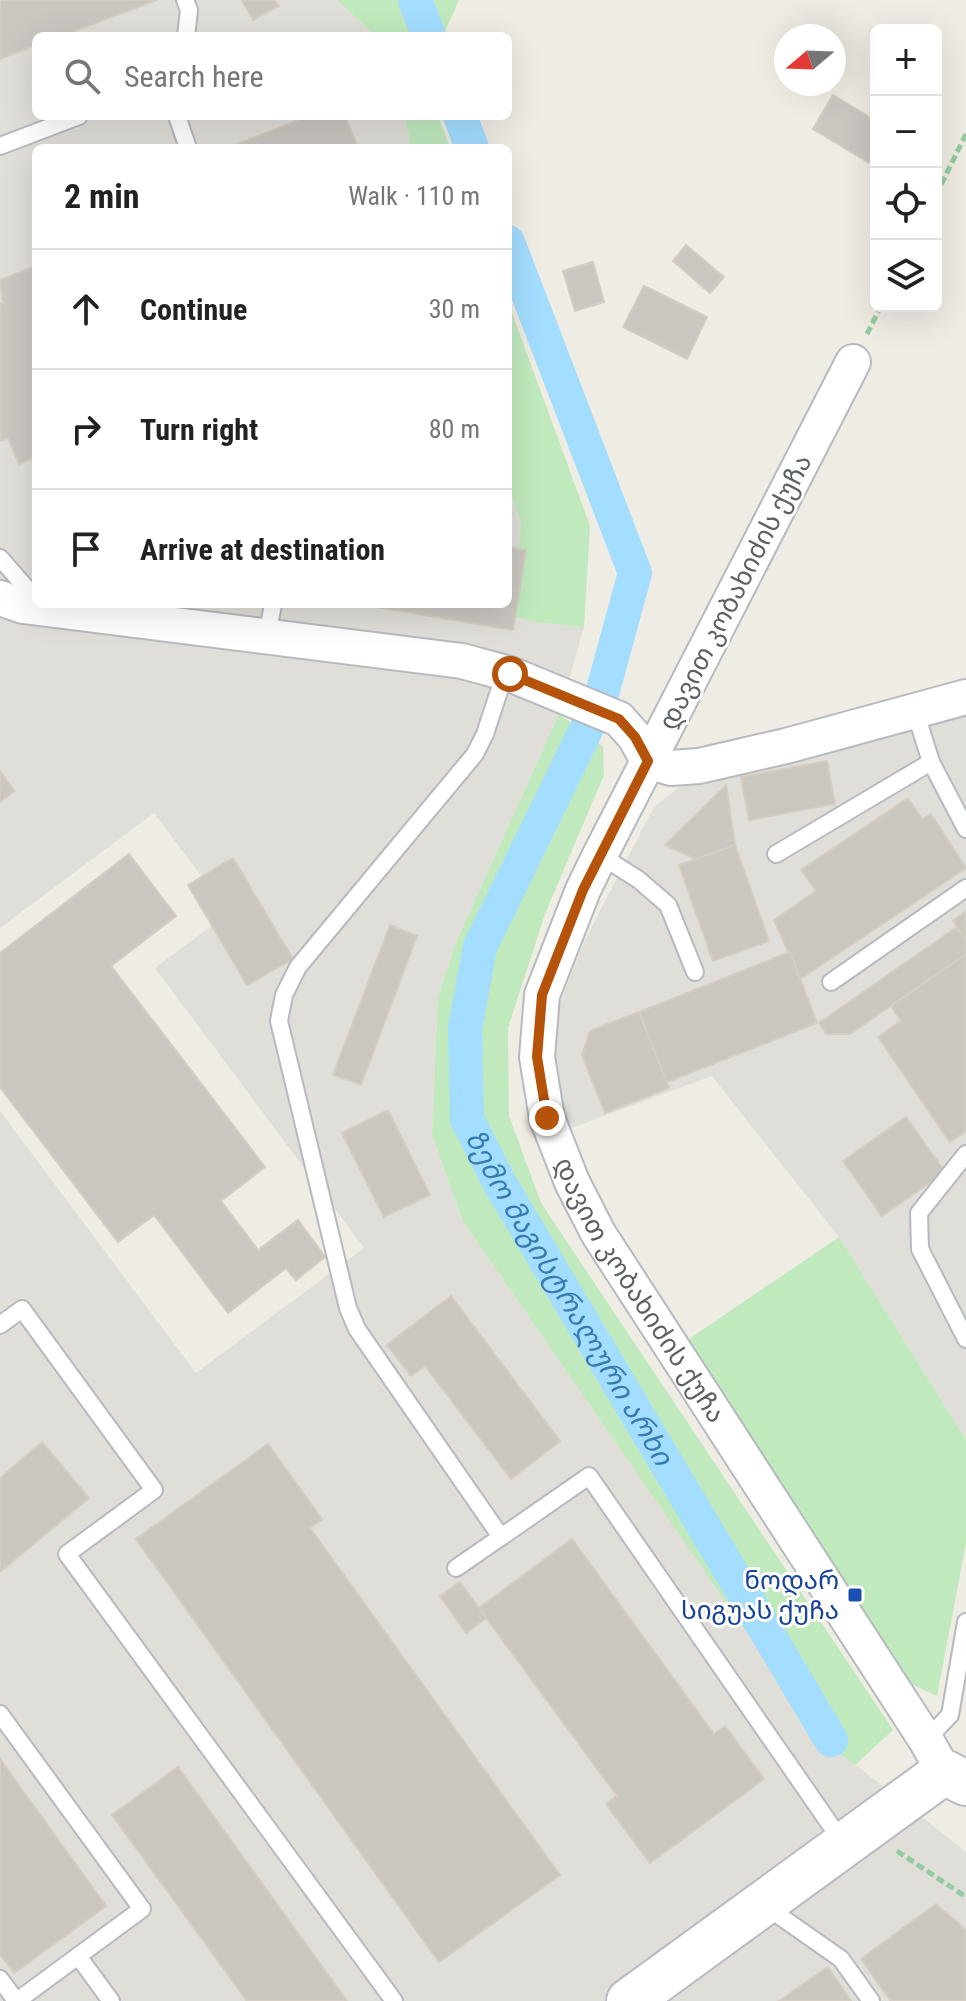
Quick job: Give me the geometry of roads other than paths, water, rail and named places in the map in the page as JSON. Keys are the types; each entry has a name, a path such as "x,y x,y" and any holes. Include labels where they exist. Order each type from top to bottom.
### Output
{"street":[{"name":"დავით კობახიძის ქუჩა","path":"853,362 583,890 542,995 537,1057 547,1118 572,1182 598,1233 945,1765"},
{"path":"0,598 23,606 32,605"},
{"path":"98,608 270,620 505,673 619,719 635,737 648,761 671,768 699,766 786,746 966,697"},
{"path":"629,2001 855,1837 945,1765"}],"lane":[{"path":"185,0 189,10 186,32"},
{"path":"0,146 68,120"},
{"path":"178,120 187,144"},
{"path":"0,558 32,594"},
{"path":"501,1537 357,1329 348,1308 279,1021 284,995 298,967 475,754 485,734 505,673"},
{"path":"915,711 931,762 966,829"},
{"path":"776,854 931,762"},
{"path":"600,855 639,880 668,905 695,972"},
{"path":"831,982 966,888"},
{"path":"966,1154 919,1213 920,1249 966,1339"},
{"path":"0,1325 22,1309 154,1490 67,1554 394,2001"},
{"path":"456,1568 589,1476 855,1837"},
{"path":"945,1765 966,1622"},
{"path":"0,1714 142,1909 16,2001 0,1979"},
{"path":"763,1904 841,1959 871,2001"},
{"path":"78,1956 111,2001"}],"waterway":[{"name":"ზემო მაგისტრალური არხი","path":"415,0 427,32"},
{"name":"ზემო მაგისტრალური არხი","path":"462,120 470,144"},
{"name":"ზემო მაგისტრალური არხი","path":"512,252 635,573 600,701 480,947 465,1029 467,1119 499,1182 831,1740"}],"place":[{"name":"ნოდარ სიგუას ქუჩა","path":"855,1595"}]}
